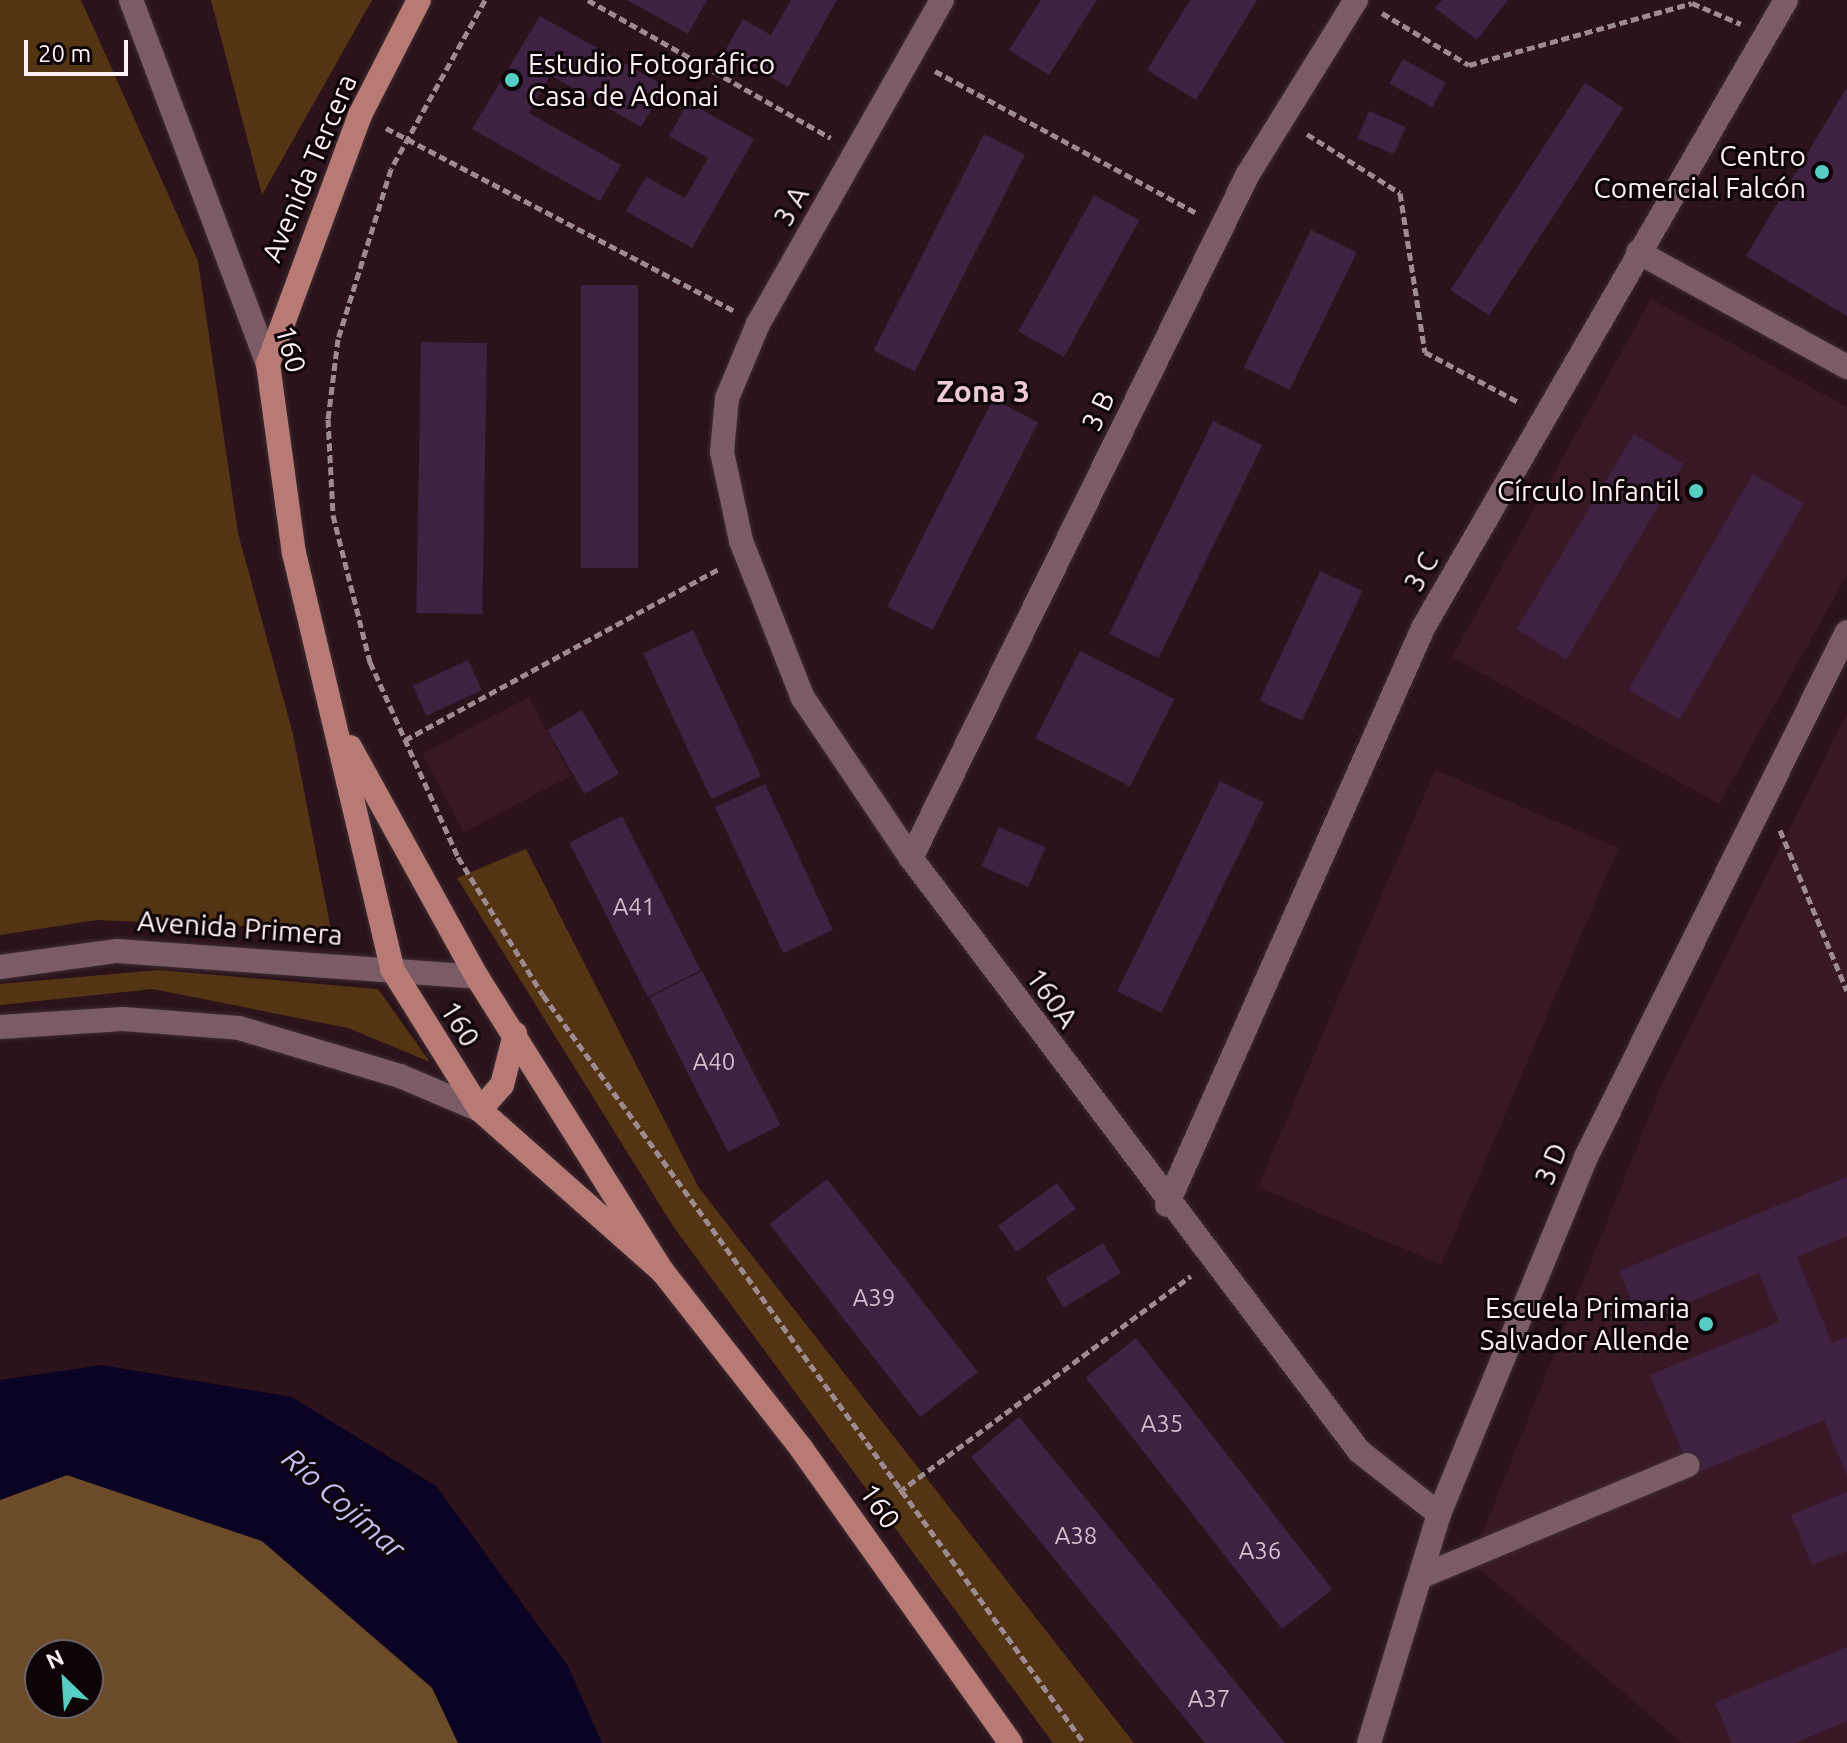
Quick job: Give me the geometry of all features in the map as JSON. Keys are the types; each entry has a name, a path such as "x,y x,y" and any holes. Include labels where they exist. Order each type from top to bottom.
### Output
{"main road":[{"name":"Avenida Tercera","path":"268,364 360,115 419,0"},
{"name":"160","path":"268,364 294,553 340,728 392,969 480,1110 663,1272"},
{"name":"160","path":"340,728 477,977 663,1272 801,1448 1011,1743"},
{"path":"480,1110 502,1085 515,1034"}],"street":[{"name":"160","path":"131,0 268,364"},
{"name":"3 A","path":"722,452 727,398 758,324 942,0"},
{"name":"3 C","path":"1167,1205 1423,628 1763,34 1786,0"},
{"name":"3 B","path":"911,858 1222,226 1283,119 1365,4"},
{"path":"1638,252 1847,367"},
{"name":"160A","path":"722,452 746,554 803,698 911,858 1167,1205 1359,1451 1439,1514"},
{"name":"3 D","path":"1369,1743 1439,1514 1586,1157 1847,632"},
{"name":"Avenida Primera","path":"0,967 117,951 477,977"},
{"path":"0,1027 123,1019 239,1028 400,1076 480,1110"},
{"path":"1420,1577 1688,1465"}],"path":[{"path":"485,0 406,138 338,339 328,419 333,515 370,662 458,857 543,995 899,1492 1084,1743"},
{"path":"588,0 856,153"},
{"path":"1365,4 1469,65 1692,3 1763,34"},
{"path":"910,57 1222,226"},
{"path":"360,115 758,324"},
{"path":"1283,119 1400,193 1425,352 1544,416"},
{"path":"405,740 746,554"},
{"path":"1765,793 1847,991"},
{"path":"899,1492 1211,1262"}],"shaded area":[{"path":"0,0 81,0 198,261 238,533 293,734 331,930 97,920 0,935"},
{"path":"211,0 372,0 262,195"},
{"name":"Círculo Infantil","path":"1651,299 1847,407 1847,575 1719,804 1452,657"},
{"path":"529,697 571,776 464,832 422,754"},
{"name":"Escuela Primaria Salvador Allende","path":"1847,713 1847,1743 1682,1743 1471,1562 1661,1087"},
{"path":"1435,770 1618,848 1441,1265 1258,1187"},
{"path":"526,849 699,1188 1134,1743 1053,1743 673,1226 457,878"},
{"path":"159,970 378,989 430,1062 348,1028 153,989 0,1005 0,984"},
{"path":"67,1475 262,1541 432,1688 458,1743 0,1743 0,1500"}],"water":[{"name":"Río Cojímar","path":"102,1365 292,1397 436,1486 568,1666 602,1743 458,1743 432,1687 262,1541 67,1475 0,1500 0,1380"}],"building":[{"path":"627,0 707,0 688,34"},
{"path":"791,0 837,0 788,87 725,51 743,19 771,35"},
{"path":"1041,0 1097,0 1049,75 1009,50"},
{"path":"1190,0 1257,0 1196,100 1147,70"},
{"path":"1442,0 1508,0 1477,40 1435,8"},
{"path":"540,16 665,86 641,127 550,75 529,113 621,165 600,201 472,129"},
{"path":"1403,59 1446,83 1432,107 1389,83"},
{"path":"1585,83 1624,108 1489,315 1450,290"},
{"name":"Centro Comercial Falcón","path":"1847,87 1847,316 1746,256"},
{"path":"688,102 754,139 692,248 626,211 646,177 685,198 708,158 669,136"},
{"path":"1369,111 1406,127 1394,154 1357,139"},
{"path":"984,134 1025,155 915,371 874,351"},
{"path":"1094,195 1139,220 1064,357 1018,331"},
{"path":"1311,230 1357,252 1290,390 1244,368"},
{"path":"581,285 638,285 638,568 581,568"},
{"path":"421,342 487,343 482,614 416,613"},
{"path":"993,399 1038,422 933,630 887,607"},
{"path":"1213,421 1262,445 1159,658 1109,634"},
{"path":"1634,434 1684,464 1566,659 1517,629"},
{"path":"1753,474 1804,504 1680,719 1628,690"},
{"path":"1320,571 1363,591 1302,720 1260,701"},
{"path":"693,630 761,776 711,799 643,653"},
{"path":"1080,651 1174,699 1130,786 1036,738"},
{"path":"468,660 482,690 427,716 413,686"},
{"path":"582,710 619,774 584,794 547,730"},
{"path":"1220,781 1264,802 1161,1013 1117,991"},
{"path":"765,784 833,930 783,953 715,807"},
{"path":"622,816 701,970 648,997 569,843"},
{"path":"999,827 1046,848 1028,887 982,866"},
{"path":"702,971 781,1125 728,1152 649,998"},
{"path":"1847,1177 1847,1236 1797,1257 1832,1343 1847,1337 1847,1476 1824,1420 1692,1475 1650,1375 1779,1322 1759,1273 1641,1322 1619,1271"},
{"path":"827,1179 978,1372 920,1417 769,1224"},
{"path":"1057,1183 1076,1209 1017,1252 998,1226"},
{"path":"1103,1243 1121,1273 1064,1308 1046,1278"},
{"path":"1136,1338 1332,1589 1282,1629 1086,1377"},
{"path":"1019,1417 1285,1743 1205,1743 971,1457"},
{"path":"1847,1492 1847,1551 1812,1565 1791,1515"},
{"path":"1847,1647 1847,1721 1795,1743 1732,1743 1715,1703"}],"place":[{"name":"Estudio Fotográfico Casa de Adonai","path":"512,80"},
{"name":"Centro Comercial Falcón","path":"1822,172"},
{"name":"Círculo Infantil","path":"1696,491"},
{"name":"Escuela Primaria Salvador Allende","path":"1706,1324"}],"district":[{"name":"Zona 3","path":"983,391"}]}
